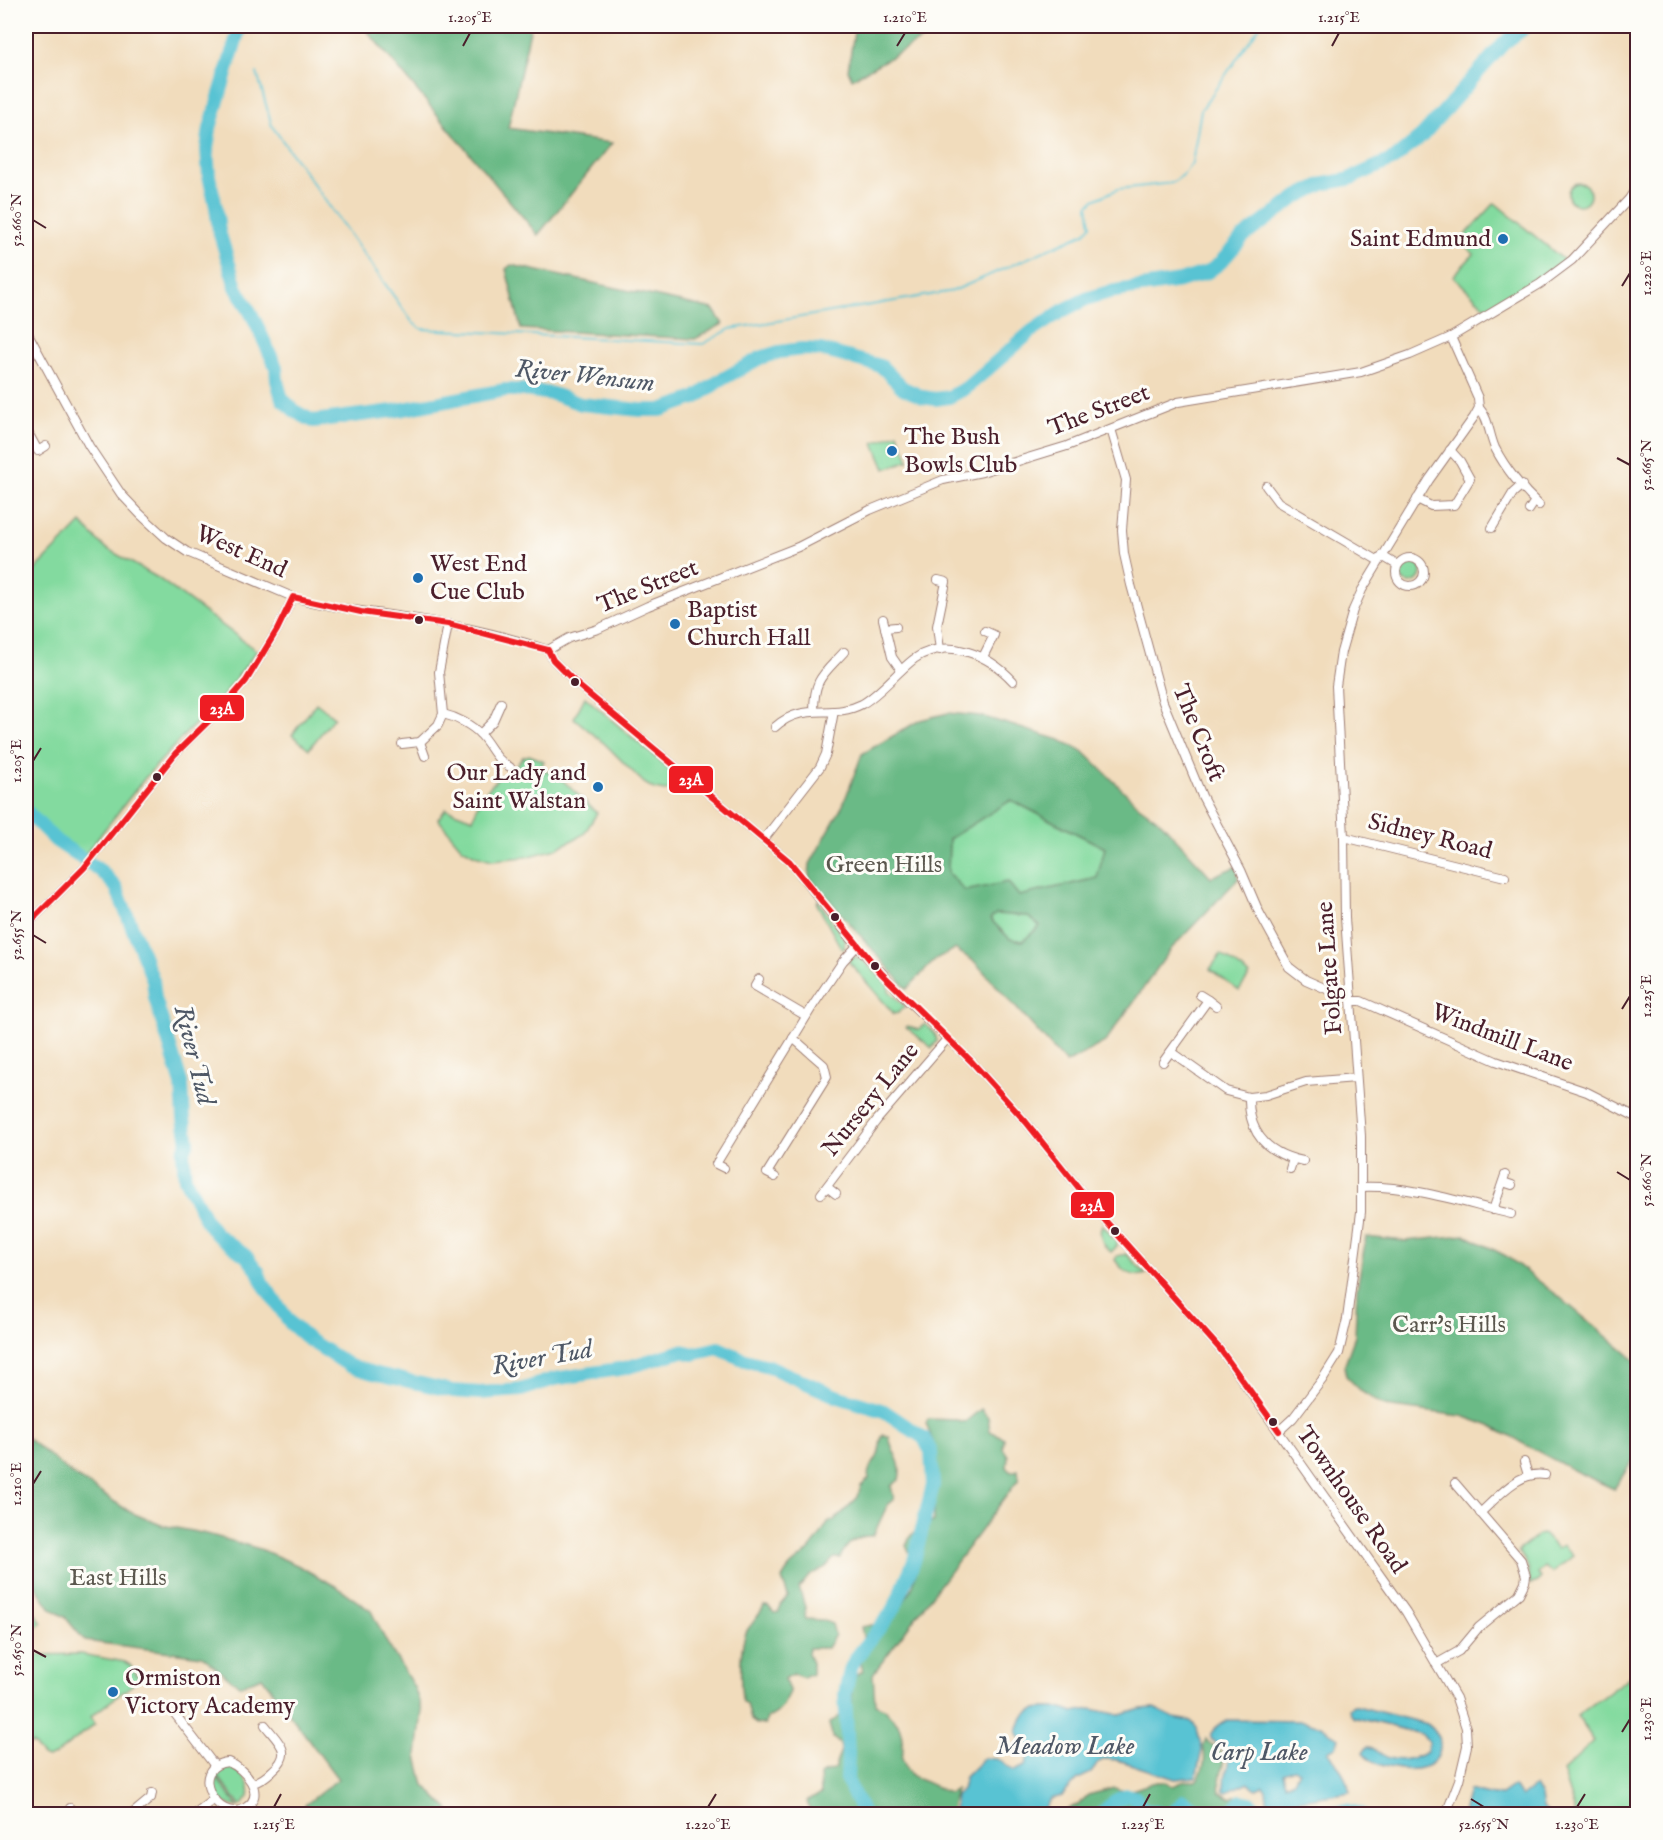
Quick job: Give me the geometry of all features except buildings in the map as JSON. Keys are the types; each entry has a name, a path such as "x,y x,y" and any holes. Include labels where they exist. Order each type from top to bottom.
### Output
{"street":[{"name":"The Street","path":"548,650 568,638 598,629 648,606 798,547 870,510 931,485 1056,450 1112,429 1151,411 1187,399 1361,372 1410,356 1451,337 1540,284 1572,260 1629,198 1638,185"},
{"name":"West End","path":"27,335 89,446 121,494 166,538 187,552 293,597 361,612 448,624 548,650"},
{"path":"1451,337 1478,398 1479,408 1484,414 1497,451 1537,503 1529,510"},
{"name":"Folgate Lane","path":"1279,1431 1293,1418 1337,1359 1342,1344 1359,1231 1362,1187 1361,1136 1345,918 1344,837 1338,730 1337,677 1341,652 1353,610 1381,558 1417,499 1479,408"},
{"path":"26,429 38,451 46,446"},
{"name":"The Croft","path":"1112,429 1126,480 1122,530 1124,554 1131,585 1163,702 1202,796 1289,967 1306,980 1352,999"},
{"path":"1417,499 1431,506 1454,505 1470,479 1460,461 1450,450"},
{"path":"1492,528 1514,493 1522,485"},
{"path":"1271,489 1278,502 1397,565"},
{"path":"940,650 937,626 946,582"},
{"path":"26,926 84,868 174,754 226,704 246,681 273,637 293,597"},
{"path":"883,619 892,657 901,670"},
{"path":"402,744 420,742 438,725 443,714 439,672 448,624"},
{"path":"885,628 896,627"},
{"path":"983,657 990,633 1002,639"},
{"name":"Townhouse Road","path":"548,650 553,660 579,686 789,861 857,946 1026,1122 1114,1231 1203,1328 1279,1431 1406,1612 1462,1712 1467,1740 1463,1767 1446,1815"},
{"path":"775,727 783,719 796,713 834,711 862,704 917,657 940,650 970,651 995,663 1012,681"},
{"path":"814,711 813,696 817,682 838,654"},
{"path":"480,734 502,710"},
{"path":"764,839 820,767 826,754 834,711"},
{"path":"443,714 452,716 480,734 504,768"},
{"path":"420,742 425,756"},
{"name":"Sidney Road","path":"1344,837 1505,877"},
{"path":"724,1168 712,1162 806,1016 843,961 857,946"},
{"path":"756,985 806,1016"},
{"path":"1200,995 1216,1006"},
{"name":"Windmill Lane","path":"1352,999 1496,1061 1587,1092 1636,1117"},
{"path":"1162,1062 1208,1000"},
{"path":"775,1177 766,1173 827,1077 824,1065 793,1038"},
{"name":"Nursery Lane","path":"837,1194 824,1190 877,1120 947,1039"},
{"path":"1171,1052 1226,1091 1249,1097 1266,1095 1306,1082 1356,1078"},
{"path":"1249,1097 1250,1119 1255,1131 1265,1143 1279,1153 1303,1161"},
{"path":"1290,1169 1293,1159"},
{"path":"1493,1210 1504,1179 1512,1185"},
{"path":"1362,1187 1398,1190 1456,1200 1511,1214"},
{"path":"1524,1462 1528,1475"},
{"path":"1480,1513 1521,1478 1537,1473 1545,1475"},
{"path":"1436,1664 1459,1651 1479,1627 1519,1594 1525,1582 1525,1571 1521,1560 1455,1483"},
{"path":"175,1714 215,1766"},
{"path":"253,1783 260,1781 271,1772 282,1762 284,1756 282,1748 265,1725"},
{"path":"228,1762 238,1766 253,1783 254,1797 249,1811 232,1811 223,1808 214,1799 207,1785 208,1775 215,1766 228,1762"},
{"path":"134,1815 133,1813 151,1798 152,1793"},
{"path":"194,1815 214,1799"}],"green space":[{"path":"363,26 531,26 508,128 612,143 538,235"},
{"path":"855,26 946,26 852,79 848,70"},
{"path":"1579,183 1587,186 1590,194 1587,202 1579,205 1571,202 1568,194 1571,186"},
{"path":"1495,203 1565,261 1489,311 1453,276 1474,254 1460,241"},
{"path":"511,265 713,309 723,324 695,339 521,329 506,269"},
{"name":"The Bush Bowls Club","path":"898,433 909,460 885,469 874,443"},
{"path":"81,523 104,547 158,578 257,651 220,700 145,778 84,856 60,841 26,807 26,554 34,571"},
{"path":"1406,561 1414,561 1421,568 1421,576 1414,583 1406,583 1399,576 1399,568"},
{"path":"585,697 681,779 675,788 665,791 654,789 644,783 605,744 574,718"},
{"path":"316,703 334,717 309,749 292,735"},
{"name":"Green Hills","path":"948,713 981,716 1060,740 1083,751 1139,806 1160,821 1211,877 1237,866 1238,879 1171,949 1105,1042 1066,1063 975,962 955,949 937,958 907,989 809,877 810,864 843,805 862,754 920,720","holes":["1011,800 1105,848 1097,878 1019,896 1008,882 965,891 948,873 949,839","996,914 1027,916 1040,926 1023,941 1010,939 990,919"]},
{"path":"529,755 544,761 540,769 555,773 597,813 584,834 556,849 526,857 492,860 462,848 438,819 446,809 473,819 478,804 484,800 482,796 499,777 509,773 523,757"},
{"path":"1011,800 1105,848 1097,878 1019,896 1008,882 965,891 948,873 949,838"},
{"path":"818,900 845,940 844,949 841,948 817,904"},
{"path":"996,914 1027,916 1040,926 1023,941 1010,939 990,919"},
{"path":"1221,954 1250,975 1239,991 1210,969"},
{"path":"852,956 863,960 905,1006 898,1013 894,1014 849,962"},
{"path":"925,1024 933,1032 937,1041 932,1048 906,1027 918,1030"},
{"path":"1102,1224 1117,1242 1117,1246 1111,1252 1102,1240 1100,1232"},
{"name":"Carr's Hills","path":"1465,1235 1506,1256 1557,1295 1638,1364 1637,1454 1614,1489 1490,1426 1462,1416 1384,1406 1362,1392 1346,1376 1344,1366 1355,1336 1357,1289 1366,1237 1405,1241"},
{"path":"1126,1254 1146,1274 1128,1273 1121,1267 1115,1260 1117,1256"},
{"path":"981,1409 988,1417 990,1431 1004,1438 1003,1448 1008,1456 1007,1467 1011,1472 1018,1470 1019,1479 873,1674 875,1704 886,1709 898,1724 901,1731 902,1758 907,1770 912,1776 949,1793 956,1789 951,1809 947,1814 791,1814 793,1810 810,1813 807,1801 821,1794 820,1775 836,1768 841,1750 840,1744 833,1738 829,1724 852,1702 854,1676 863,1671 860,1660 864,1644 861,1627 882,1623 897,1614 913,1586 917,1568 906,1545 911,1535 934,1521 934,1501 938,1484 936,1450 926,1423 928,1419 965,1422"},
{"path":"883,1434 889,1437 900,1468 899,1480 891,1486 894,1499 888,1504 873,1536 853,1541 840,1558 834,1558 826,1567 810,1575 799,1588 805,1607 805,1619 822,1620 832,1624 835,1635 827,1648 809,1648 812,1675 804,1678 793,1674 784,1679 790,1692 784,1704 775,1714 767,1718 765,1724 756,1724 751,1720 747,1704 742,1699 741,1663 743,1644 748,1629 764,1606 768,1606 774,1613 779,1612 780,1605 788,1596 782,1579 792,1565 811,1547 828,1522 835,1520 858,1497 861,1486 869,1479 869,1470 878,1454"},
{"name":"East Hills","path":"26,1437 72,1474 130,1512 161,1525 207,1534 260,1549 297,1565 337,1587 371,1611 387,1643 414,1687 422,1710 417,1756 424,1785 453,1814 313,1814 305,1805 338,1779 262,1677 239,1686 202,1656 85,1641 65,1617 51,1609 26,1572"},
{"path":"1543,1534 1557,1549 1563,1545 1573,1556 1552,1573 1545,1567 1538,1574 1541,1578 1536,1583 1529,1584 1528,1566 1518,1551 1538,1535"},
{"path":"26,1601 42,1623 26,1635"},
{"path":"81,1654 125,1662 140,1679 90,1717 95,1724 55,1755 47,1758 32,1743 26,1748 26,1657"},
{"path":"1637,1671 1637,1814 1576,1814 1562,1771 1594,1741 1577,1716"},
{"path":"1206,1739 1220,1751 1223,1757 1220,1792 1231,1798 1246,1797 1252,1804 1269,1814 1063,1814 1078,1805 1088,1795 1115,1788 1130,1790 1158,1782 1173,1786 1185,1781 1196,1781 1203,1768 1203,1746"},
{"path":"227,1767 241,1774 249,1787 249,1797 240,1806 215,1772"},
{"path":"214,1774 238,1807 226,1803 217,1796 213,1786"}],"water":[{"path":"1353,1705 1427,1724 1437,1734 1439,1753 1431,1763 1417,1769 1391,1768 1374,1762 1363,1753 1368,1746 1389,1758 1404,1759 1414,1758 1427,1752 1429,1742 1421,1734 1353,1717 1349,1709"},
{"name":"Meadow Lake","path":"1042,1708 1063,1708 1073,1712 1091,1709 1120,1715 1154,1708 1174,1718 1191,1721 1197,1728 1202,1750 1196,1777 1175,1779 1118,1760 1105,1759 1099,1762 1091,1773 1078,1779 1062,1796 1051,1799 1040,1814 950,1814 954,1811 956,1796 962,1790 965,1777 984,1758 997,1759 1014,1771 1025,1766 1030,1747 1017,1732 1018,1727 1028,1712"},
{"name":"Carp Lake","path":"1227,1720 1303,1721 1321,1726 1339,1738 1336,1747 1328,1751 1345,1777 1350,1792 1288,1802 1276,1809 1267,1799 1266,1789 1263,1786 1256,1789 1248,1782 1227,1792 1224,1791 1228,1758 1211,1737 1216,1727","holes":["1294,1769 1299,1771 1294,1781 1285,1784 1283,1773"]},
{"path":"1514,1786 1521,1797 1535,1786 1541,1796 1543,1808 1549,1814 1463,1814 1469,1790 1493,1796 1501,1795"}],"waterway":[{"name":"River Wensum","path":"240,26 210,128 207,149 209,176 219,231 236,287 276,367 282,399 296,412 313,421 393,411 505,390 553,394 581,404 661,410 695,398 719,381 760,358 779,352 802,349 821,350 881,366 903,388 923,397 935,399 949,397 966,388 1032,331 1062,311 1086,299 1109,292 1180,281 1208,272 1220,263 1243,237 1297,197 1323,184 1349,179 1394,159 1422,136 1504,43 1527,26"},
{"path":"257,73 272,126 413,323 422,329 703,344 730,329 953,291 1085,233 1091,225 1088,206 1094,200 1118,189 1172,183 1183,175 1192,163 1201,110 1260,26"},
{"name":"River Tud","path":"26,811 56,841 101,871 116,887 153,980 155,998 182,1085 188,1142 183,1153 185,1179 207,1222 216,1234 246,1256 291,1324 309,1340 350,1366 453,1391 480,1393 521,1390 554,1379 625,1368 682,1351 693,1354 718,1348 745,1360 768,1366 836,1396 884,1411 924,1438 931,1452 933,1485 914,1561 894,1609 855,1659 845,1694 847,1780 863,1814"},
{"name":"River Tud","path":"1101,1814 1115,1801 1127,1795 1136,1798 1146,1810 1163,1814"},
{"name":"River Tud","path":"1172,1814 1184,1801 1204,1814"},
{"name":"River Tud","path":"1221,1814 1231,1813 1241,1801 1251,1803 1259,1814"},
{"name":"River Tud","path":"1328,1814 1346,1810 1361,1814"}],"transit line":[{"name":"23A","path":"26,926 84,868 175,754 246,681 277,630 293,597 361,612 448,624 548,650 553,660 579,686 789,861 881,973 971,1061 1026,1122 1102,1217 1220,1349 1279,1431"}],"place":[{"name":"Saint Edmund","path":"1503,239"},
{"name":"The Bush Bowls Club","path":"892,451"},
{"name":"West End Cue Club","path":"418,578"},
{"name":"Baptist Church Hall","path":"675,624"},
{"name":"Our Lady and Saint Walstan","path":"598,787"},
{"name":"Ormiston Victory Academy","path":"113,1692"}]}
